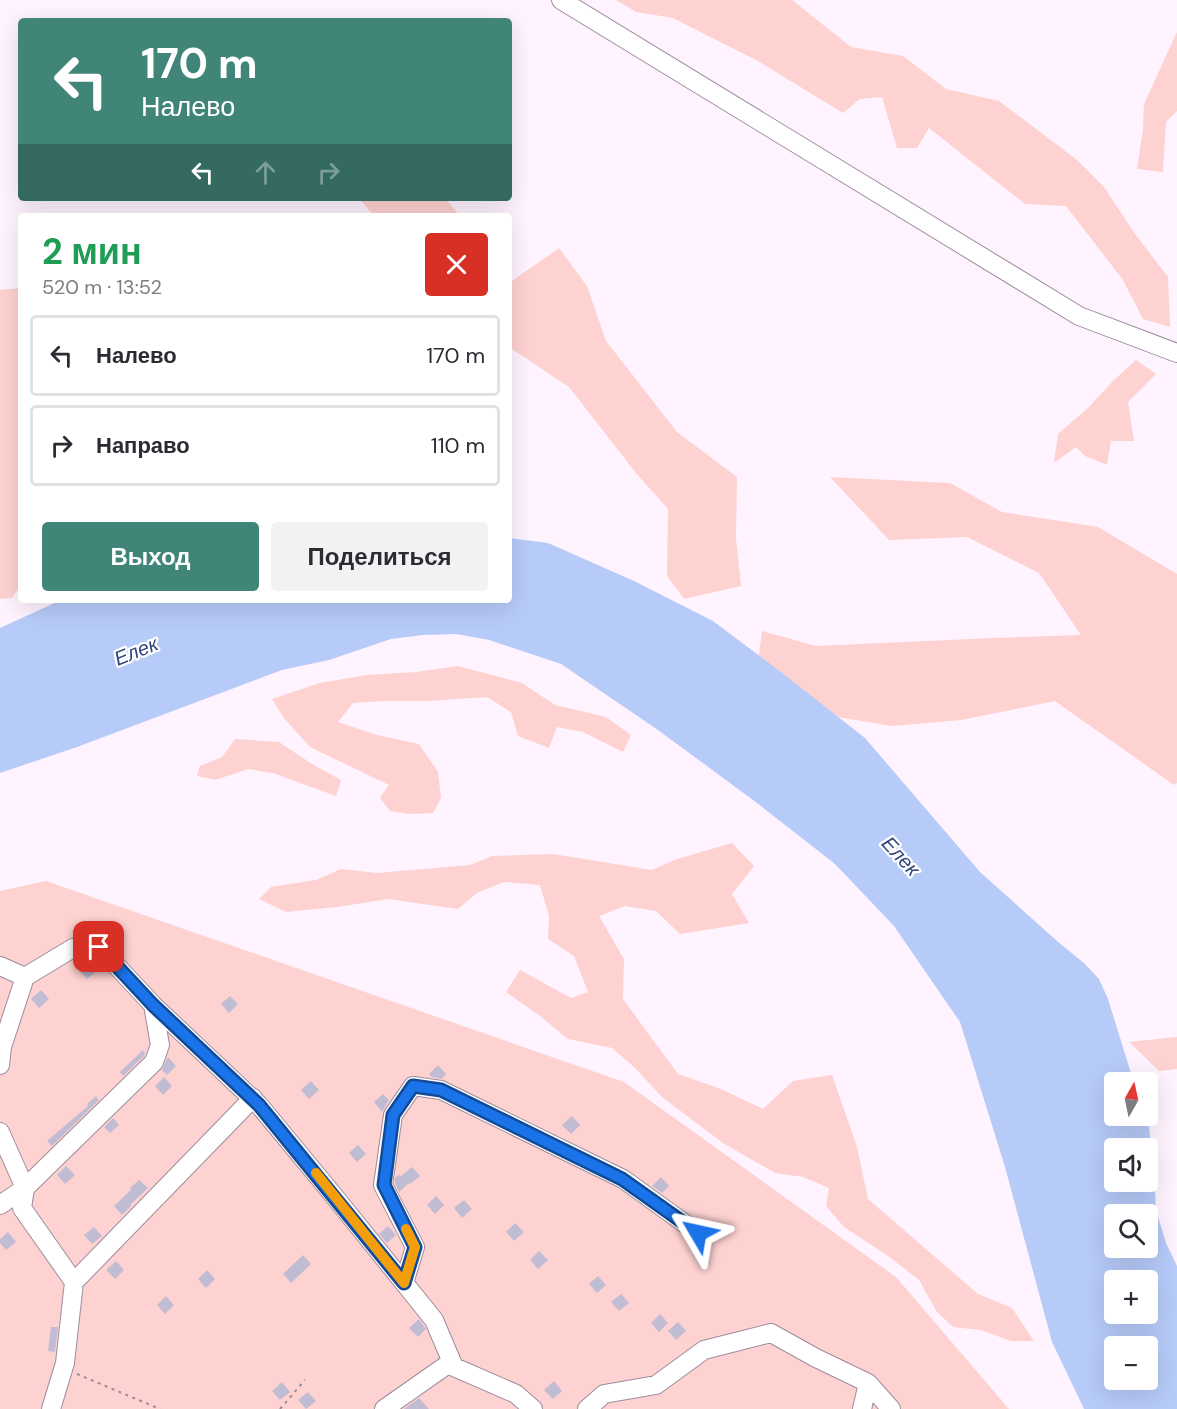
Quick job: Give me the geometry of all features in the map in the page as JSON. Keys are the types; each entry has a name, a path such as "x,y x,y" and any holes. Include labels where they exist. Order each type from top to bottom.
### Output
{"lane":[{"path":"561,0 1079,316 1177,353"},
{"path":"0,1065 2,1047 25,977 73,948 99,947 153,1005 253,1098 434,1320 453,1367 516,1394 533,1409"},
{"path":"0,966 25,977"},
{"path":"0,1205 26,1188 154,1062 160,1045 153,1005"},
{"path":"404,1283 415,1247 384,1185 393,1115 413,1086 441,1090 622,1179 698,1233"},
{"path":"51,1409 64,1369 74,1282 253,1098"},
{"path":"0,1132 26,1188 22,1208 74,1282"},
{"path":"587,1409 604,1394 656,1384 704,1350 771,1333 868,1383 891,1409"},
{"path":"384,1409 451,1362"},
{"path":"862,1409 868,1383"}],"path":[{"path":"64,1369 160,1409"},
{"path":"280,1409 305,1380"}],"shaded area":[{"path":"616,0 792,0 851,47 903,56 946,89 999,101 1077,160 1104,187 1135,234 1168,277 1170,327 1143,319 1123,280 1066,206 1025,204 929,128 917,148 897,148 882,97 860,99 843,113 758,61 673,18 636,12"},
{"path":"1177,32 1177,111 1166,122 1163,172 1137,169 1144,104"},
{"path":"362,201 448,201 458,213 372,213"},
{"path":"559,248 587,286 606,341 677,432 737,477 736,538 741,586 684,599 667,576 668,509 636,473 569,387 512,349 512,281"},
{"path":"18,288 18,589 12,598 0,599 0,290"},
{"path":"1136,360 1156,374 1128,402 1134,441 1111,441 1107,465 1085,456 1076,447 1054,463 1058,434"},
{"path":"830,477 950,483 1002,512 1098,527 1177,574 1177,783 1174,785 1055,701 961,720 892,726 838,717 759,656 762,631 816,646 1081,635 1039,573 967,537 889,540"},
{"path":"458,666 522,683 555,705 606,717 631,735 623,752 583,732 557,727 549,748 518,736 511,712 487,697 353,703 338,722 377,735 419,744 438,772 441,798 433,813 409,814 390,811 380,798 389,785 310,747 284,718 272,699 320,683 367,675 416,672"},
{"path":"235,739 279,742 341,780 336,796 273,773 248,769 215,780 197,776 200,766 222,757"},
{"path":"732,843 754,866 732,894 749,923 680,934 656,911 625,906 599,916 624,959 623,999 678,1074 721,1089 763,1109 793,1081 832,1075 857,1147 868,1199 978,1294 1012,1308 1034,1341 1011,1341 981,1330 953,1327 937,1312 919,1280 844,1227 826,1206 829,1188 803,1177 775,1173 723,1143 662,1097 635,1068 612,1048 568,1039 506,992 520,970 571,998 588,992 574,956 548,939 549,916 540,885 504,882 477,893 458,909 388,899 286,912 259,899 271,887 316,880 341,869 377,873 470,865 492,856 553,854 652,870 677,859"},
{"path":"46,881 624,1082 896,1277 1009,1409 0,1409 0,891"},
{"path":"1177,1037 1177,1069 1159,1071 1129,1042"}],"water":[{"name":"Елек","path":"512,538 548,543 634,581 713,621 865,738 980,872 1099,979 1108,999 1131,1072 1104,1072 1104,1126 1149,1126 1150,1138 1104,1138 1104,1192 1155,1192 1156,1204 1104,1204 1104,1258 1158,1258 1158,1217 1166,1243 1177,1266 1177,1409 1084,1409 1052,1342 1005,1167 960,1022 894,926 835,864 658,730 561,664 489,640 456,634 391,639 329,660 282,670 77,747 0,773 0,628 54,603 512,603"}],"building":[{"path":"88,962 97,971 87,979 79,970"},
{"path":"41,990 49,999 39,1008 31,999"},
{"path":"230,996 238,1004 229,1013 221,1004"},
{"path":"143,1050 144,1056 123,1076 120,1072"},
{"path":"168,1057 176,1066 167,1075 162,1070"},
{"path":"438,1065 446,1074 442,1079 429,1074"},
{"path":"164,1077 172,1086 163,1095 155,1086"},
{"path":"311,1081 319,1090 309,1099 301,1090"},
{"path":"383,1094 389,1100 382,1112 374,1102"},
{"path":"96,1096 99,1100 52,1146 47,1141 88,1106 87,1104"},
{"path":"572,1116 580,1125 571,1134 562,1125"},
{"path":"113,1118 119,1125 110,1133 104,1127"},
{"path":"358,1145 366,1154 357,1162 349,1153"},
{"path":"66,1166 75,1175 65,1184 57,1175"},
{"path":"412,1167 420,1176 399,1192 395,1178"},
{"path":"661,1177 669,1186 662,1193 652,1186"},
{"path":"139,1180 148,1188 122,1215 114,1206"},
{"path":"436,1196 444,1205 435,1214 427,1205"},
{"path":"464,1200 472,1209 462,1218 454,1208"},
{"path":"515,1223 524,1232 514,1241 506,1232"},
{"path":"388,1226 396,1235 387,1243 379,1234"},
{"path":"94,1227 102,1236 92,1244 84,1235"},
{"path":"8,1232 16,1242 6,1250 0,1243 0,1239"},
{"path":"539,1251 548,1260 538,1269 530,1260"},
{"path":"303,1255 311,1264 291,1283 283,1274"},
{"path":"116,1261 124,1270 115,1279 106,1270"},
{"path":"207,1270 215,1279 206,1288 198,1279"},
{"path":"598,1276 606,1285 597,1293 589,1284"},
{"path":"621,1294 629,1303 619,1311 611,1302"},
{"path":"166,1296 174,1305 165,1314 157,1305"},
{"path":"660,1314 668,1323 659,1332 651,1323"},
{"path":"419,1319 426,1329 418,1337 409,1328"},
{"path":"678,1322 686,1331 676,1340 668,1331"},
{"path":"51,1327 58,1327 55,1352 48,1351"},
{"path":"554,1381 562,1391 553,1399 544,1390"},
{"path":"282,1382 290,1392 280,1400 272,1391"},
{"path":"308,1392 316,1401 306,1409 298,1400"},
{"path":"419,1398 429,1409 404,1409"}],"slow traffic":[{"path":"316,1173 404,1283 415,1247 406,1229"}],"route":[{"path":"99,947 153,1005 253,1098 404,1283 415,1247 384,1185 393,1115 413,1086 441,1090 622,1179 698,1233"}]}
